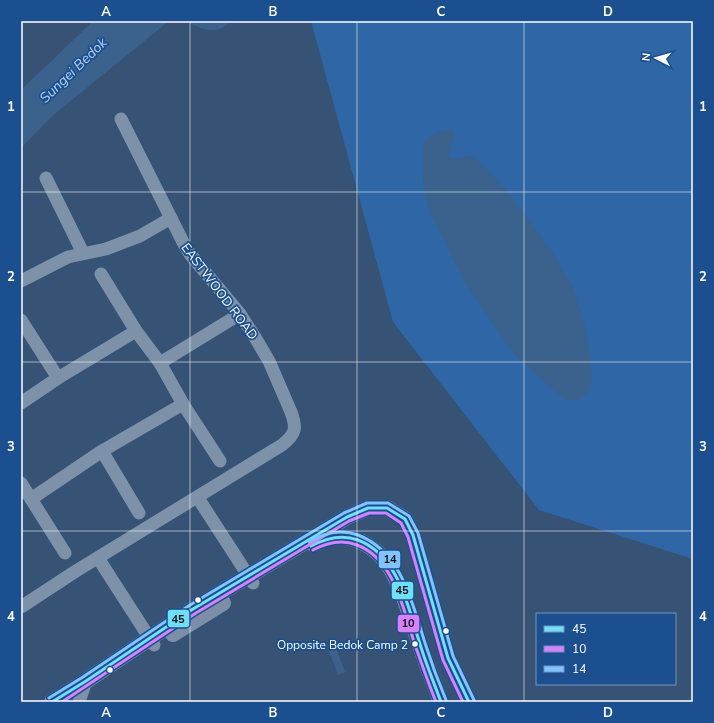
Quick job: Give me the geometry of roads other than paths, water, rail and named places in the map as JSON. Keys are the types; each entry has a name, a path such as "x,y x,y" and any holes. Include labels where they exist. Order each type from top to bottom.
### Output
{"main road":[{"path":"65,702 152,642 184,628 254,577 347,516 368,508 387,508 405,519 410,526 448,658 469,702"},
{"path":"254,577 321,540 340,536 365,543 377,551 387,562 402,589 441,702"},
{"path":"404,597 412,584 427,584"},
{"path":"52,702 82,691"}],"street":[{"name":"EASTWOOD ROAD","path":"21,607 282,445 289,440 294,432 294,420 269,361 240,314 190,254 121,119"},
{"path":"46,178 83,253"},
{"path":"21,281 62,259 116,246 140,236 171,218"},
{"path":"101,274 136,331 160,363 183,404 220,461"},
{"path":"160,363 240,314"},
{"path":"21,320 58,378"},
{"path":"21,403 58,378 136,331"},
{"path":"31,499 102,451 183,404"},
{"path":"102,451 139,512"},
{"path":"21,483 65,553"},
{"path":"202,495 254,577"},
{"path":"98,558 152,642"}],"water":[{"name":"Sungei Bedok","path":"93,21 169,21 51,117 21,148 21,90"},
{"path":"184,21 231,21 219,29 208,30"},
{"path":"451,129 455,135 448,155 449,158 454,159 473,156 502,186 531,222 559,263 573,287 584,322 589,347 592,376 590,390 579,400 565,400 514,354 464,281 431,214 425,195 423,180 423,144 435,134"},
{"path":"334,643 345,672 338,675 327,646"}],"place":[{"name":"Opposite Bedok Camp 2","path":"415,644"}]}
